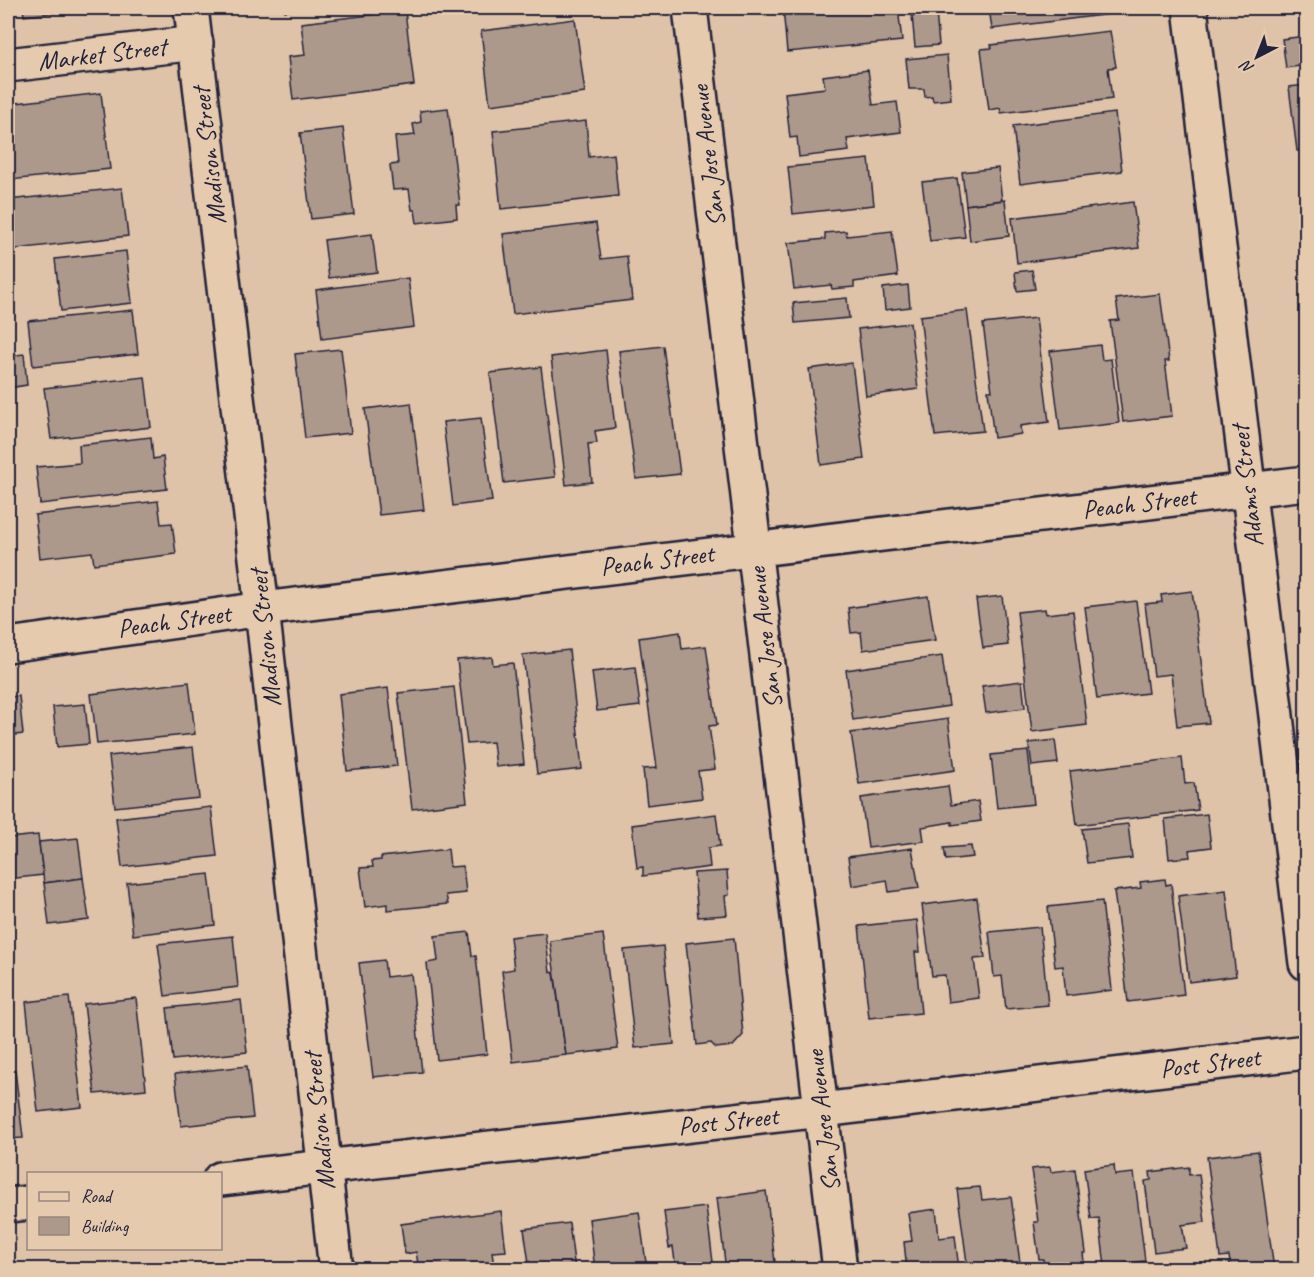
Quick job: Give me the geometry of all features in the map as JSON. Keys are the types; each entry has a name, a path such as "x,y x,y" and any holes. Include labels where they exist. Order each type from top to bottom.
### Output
{"street":[{"name":"Madison Street","path":"191,8 262,609 336,1269"},
{"name":"San Jose Avenue","path":"690,8 840,1269"},
{"name":"Adams Street","path":"1190,8 1306,963"},
{"name":"Market Street","path":"8,65 196,43"},
{"name":"Peach Street","path":"8,645 262,609 1306,483"},
{"name":"Post Street","path":"222,1179 1306,1052"},
{"path":"8,1205 27,1203"}],"building":[{"path":"23,8 96,8 24,16"},
{"path":"285,8 318,8 285,11"},
{"path":"783,8 898,8 902,41 787,52"},
{"path":"989,8 1109,8 1110,14 992,29"},
{"path":"405,11 414,85 293,100 288,57 305,55 301,23"},
{"path":"936,12 939,45 915,47 912,15"},
{"path":"575,19 585,93 490,105 481,31"},
{"path":"1110,31 1116,67 1108,68 1112,99 1001,113 1000,108 989,110 981,49 992,48 991,45"},
{"path":"1306,36 1306,65 1286,68 1282,39"},
{"path":"947,55 951,99 933,101 932,96 925,97 924,89 909,89 906,59"},
{"path":"868,70 873,105 897,102 901,132 847,139 849,151 799,157 797,137 790,138 785,93 825,88 823,76"},
{"path":"1306,85 1306,150 1297,151 1289,87"},
{"path":"101,93 110,169 10,180 8,104"},
{"path":"448,108 460,205 456,205 457,218 417,223 415,210 412,210 409,189 393,190 390,165 398,164 395,137 415,135 413,124 421,122 420,111"},
{"path":"1115,113 1122,171 1020,184 1013,126"},
{"path":"586,121 589,157 614,154 618,196 501,209 493,131"},
{"path":"343,128 354,214 311,219 300,133"},
{"path":"869,159 874,205 793,214 788,167"},
{"path":"998,168 1002,200 966,205 962,172"},
{"path":"957,178 965,237 930,241 922,182"},
{"path":"122,188 128,236 8,250 8,200"},
{"path":"1005,200 1009,236 970,241 966,205"},
{"path":"1133,202 1139,248 1017,263 1012,218"},
{"path":"596,223 601,259 627,256 632,300 513,314 503,234"},
{"path":"846,231 847,236 892,231 898,276 854,282 854,287 832,289 831,285 794,289 788,243 825,239 825,233"},
{"path":"372,234 377,272 329,278 324,240"},
{"path":"126,251 132,303 61,311 55,259"},
{"path":"1032,270 1035,289 1017,291 1015,272"},
{"path":"408,278 414,327 322,339 316,290"},
{"path":"908,285 910,307 885,310 883,288"},
{"path":"1160,294 1169,361 1165,361 1172,416 1123,422 1110,321 1119,320 1116,299"},
{"path":"847,298 849,318 795,323 793,303"},
{"path":"133,310 138,354 33,366 28,321"},
{"path":"967,310 983,431 935,436 920,316"},
{"path":"1301,314 1306,314 1306,355"},
{"path":"1036,318 1049,422 1020,426 1021,434 994,438 988,391 992,391 983,324"},
{"path":"910,323 918,389 866,396 858,329"},
{"path":"1100,345 1102,360 1111,359 1119,423 1060,430 1050,351"},
{"path":"663,346 680,474 636,479 619,351"},
{"path":"341,349 351,433 305,438 295,354"},
{"path":"606,350 615,428 595,431 597,443 588,444 592,482 566,485 551,357"},
{"path":"24,354 27,385 8,388 8,356"},
{"path":"852,363 864,459 821,465 809,369"},
{"path":"541,367 555,477 504,483 490,373"},
{"path":"145,377 151,427 51,439 44,388"},
{"path":"411,403 424,510 379,515 365,409"},
{"path":"481,418 492,501 453,506 443,422"},
{"path":"151,437 153,459 163,457 167,489 40,504 36,467 80,463 79,445"},
{"path":"158,501 161,524 172,523 176,554 94,564 92,552 40,558 35,515"},
{"path":"1192,591 1209,723 1177,726 1171,674 1154,676 1145,604 1162,602 1161,595"},
{"path":"928,596 935,640 863,650 861,632 851,633 848,608"},
{"path":"1002,596 1008,645 983,648 976,599"},
{"path":"1136,601 1148,693 1097,699 1085,607"},
{"path":"1045,609 1046,614 1073,611 1087,725 1032,732 1017,612"},
{"path":"680,632 682,649 706,646 717,725 709,726 715,769 698,771 702,798 647,805 643,769 657,768 639,638"},
{"path":"569,650 582,769 537,774 523,655"},
{"path":"942,656 949,706 853,720 846,670"},
{"path":"492,657 493,665 513,663 524,764 496,767 493,742 467,744 457,660"},
{"path":"635,667 640,706 597,711 592,672"},
{"path":"1022,681 1025,708 986,713 982,686"},
{"path":"189,682 195,734 97,744 91,694"},
{"path":"454,687 467,802 412,809 398,693"},
{"path":"388,688 397,766 347,771 339,694"},
{"path":"19,696 23,734 8,736 8,697"},
{"path":"85,704 89,744 57,747 53,707"},
{"path":"948,719 955,770 859,784 851,733"},
{"path":"1055,740 1058,763 1032,766 1029,743"},
{"path":"193,747 199,798 115,807 109,756"},
{"path":"1028,751 1034,804 997,808 991,755"},
{"path":"1182,758 1185,784 1194,783 1198,810 1077,825 1070,771"},
{"path":"948,786 951,805 978,801 981,821 952,825 952,822 922,827 924,841 868,848 861,798"},
{"path":"211,807 217,856 122,867 116,818"},
{"path":"716,814 720,846 708,848 710,867 643,876 643,867 637,868 632,825"},
{"path":"1207,814 1211,847 1189,850 1190,857 1169,859 1165,819"},
{"path":"1128,824 1132,858 1087,863 1082,829"},
{"path":"38,835 43,875 8,879 8,838"},
{"path":"78,838 83,878 44,883 39,842"},
{"path":"971,846 973,857 946,860 944,848"},
{"path":"912,848 919,888 889,892 887,880 852,886 848,857"},
{"path":"448,849 450,867 463,866 466,893 446,895 448,904 387,910 387,904 365,907 360,868 373,867 372,861 381,860 381,857"},
{"path":"727,871 729,895 725,896 727,915 698,917 694,873"},
{"path":"209,874 215,925 133,935 127,883"},
{"path":"83,878 89,920 49,925 44,883"},
{"path":"1165,879 1166,885 1171,884 1184,995 1128,1002 1114,891 1141,888 1140,882"},
{"path":"1226,890 1236,976 1189,982 1178,896"},
{"path":"977,898 985,958 974,959 979,998 948,1002 945,975 932,976 922,905"},
{"path":"1102,901 1112,990 1066,996 1063,966 1055,967 1048,907"},
{"path":"917,920 920,952 915,952 921,1013 869,1018 859,926"},
{"path":"1040,927 1048,1005 1006,1009 1002,976 994,977 989,932"},
{"path":"469,932 472,956 476,956 487,1054 437,1060 427,963 438,961 435,936"},
{"path":"545,933 550,972 554,973 566,1055 513,1062 502,971 514,969 510,937"},
{"path":"603,934 618,1049 566,1055 550,941"},
{"path":"233,936 238,987 165,996 158,944"},
{"path":"734,938 743,1035 733,1046 716,1048 711,1043 697,1045 686,943"},
{"path":"663,946 674,1044 635,1048 624,950"},
{"path":"384,960 386,977 411,974 422,1072 373,1077 359,963"},
{"path":"69,997 82,1107 38,1112 26,1002"},
{"path":"136,998 146,1089 95,1094 84,1004"},
{"path":"241,1000 247,1052 173,1060 167,1008"},
{"path":"247,1066 253,1118 181,1126 175,1074"},
{"path":"15,1070 23,1138 8,1139 8,1071"},
{"path":"1258,1151 1274,1270 1231,1270 1229,1256 1220,1257 1207,1157"},
{"path":"1114,1165 1115,1175 1134,1173 1145,1261 1105,1266 1099,1218 1091,1219 1084,1169"},
{"path":"1050,1167 1051,1172 1075,1169 1086,1253 1083,1253 1085,1270 1044,1270 1043,1259 1039,1259 1034,1222 1038,1222 1031,1169"},
{"path":"1189,1167 1189,1175 1199,1174 1205,1222 1182,1225 1186,1248 1154,1252 1145,1181 1151,1180 1150,1172"},
{"path":"980,1187 982,1200 1011,1197 1021,1270 968,1270 957,1189"},
{"path":"766,1191 776,1270 726,1270 717,1198"},
{"path":"706,1207 714,1270 676,1270 673,1247 669,1248 664,1212"},
{"path":"936,1209 939,1238 955,1236 959,1270 907,1270 904,1242 912,1241 908,1213"},
{"path":"501,1211 506,1251 492,1252 494,1267 471,1270 419,1270 416,1252 405,1254 401,1224"},
{"path":"639,1212 647,1270 595,1270 589,1219"},
{"path":"569,1223 575,1270 530,1270 524,1229"}]}
